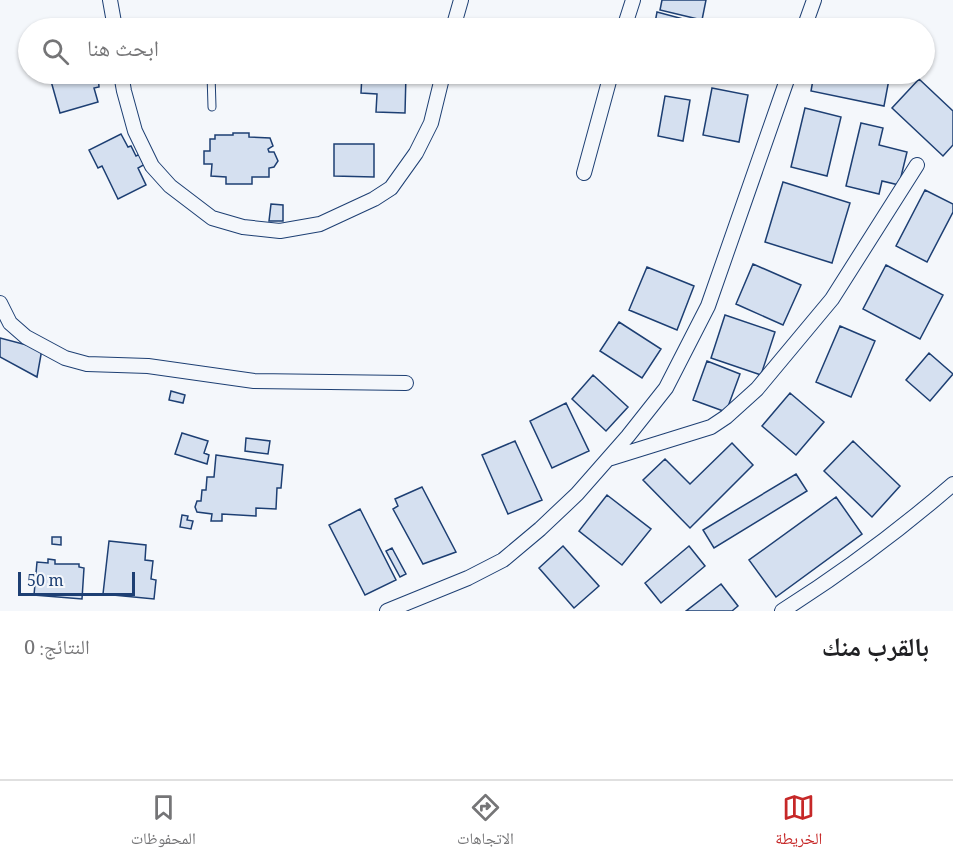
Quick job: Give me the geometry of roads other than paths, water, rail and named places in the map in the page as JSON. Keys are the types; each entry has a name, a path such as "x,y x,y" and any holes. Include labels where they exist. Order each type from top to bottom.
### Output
{"street":[{"path":"110,0 113,18"},
{"path":"456,18 461,0"},
{"path":"627,18 633,0"},
{"path":"808,18 814,0"},
{"path":"123,84 135,131 152,166 170,186 212,218 243,227 280,231 320,224 374,200 391,188 416,153 431,123 441,84"},
{"path":"584,173 608,84"},
{"path":"387,611 468,578 503,560 577,494 666,388 708,306 786,84"},
{"path":"608,459 711,427 726,417 757,389 832,299 917,165"},
{"path":"0,303 10,323 26,337 66,358 87,364 148,366 254,381 406,383"},
{"path":"782,611 842,570 953,484"}],"lane":[{"path":"211,84 212,107"}]}
